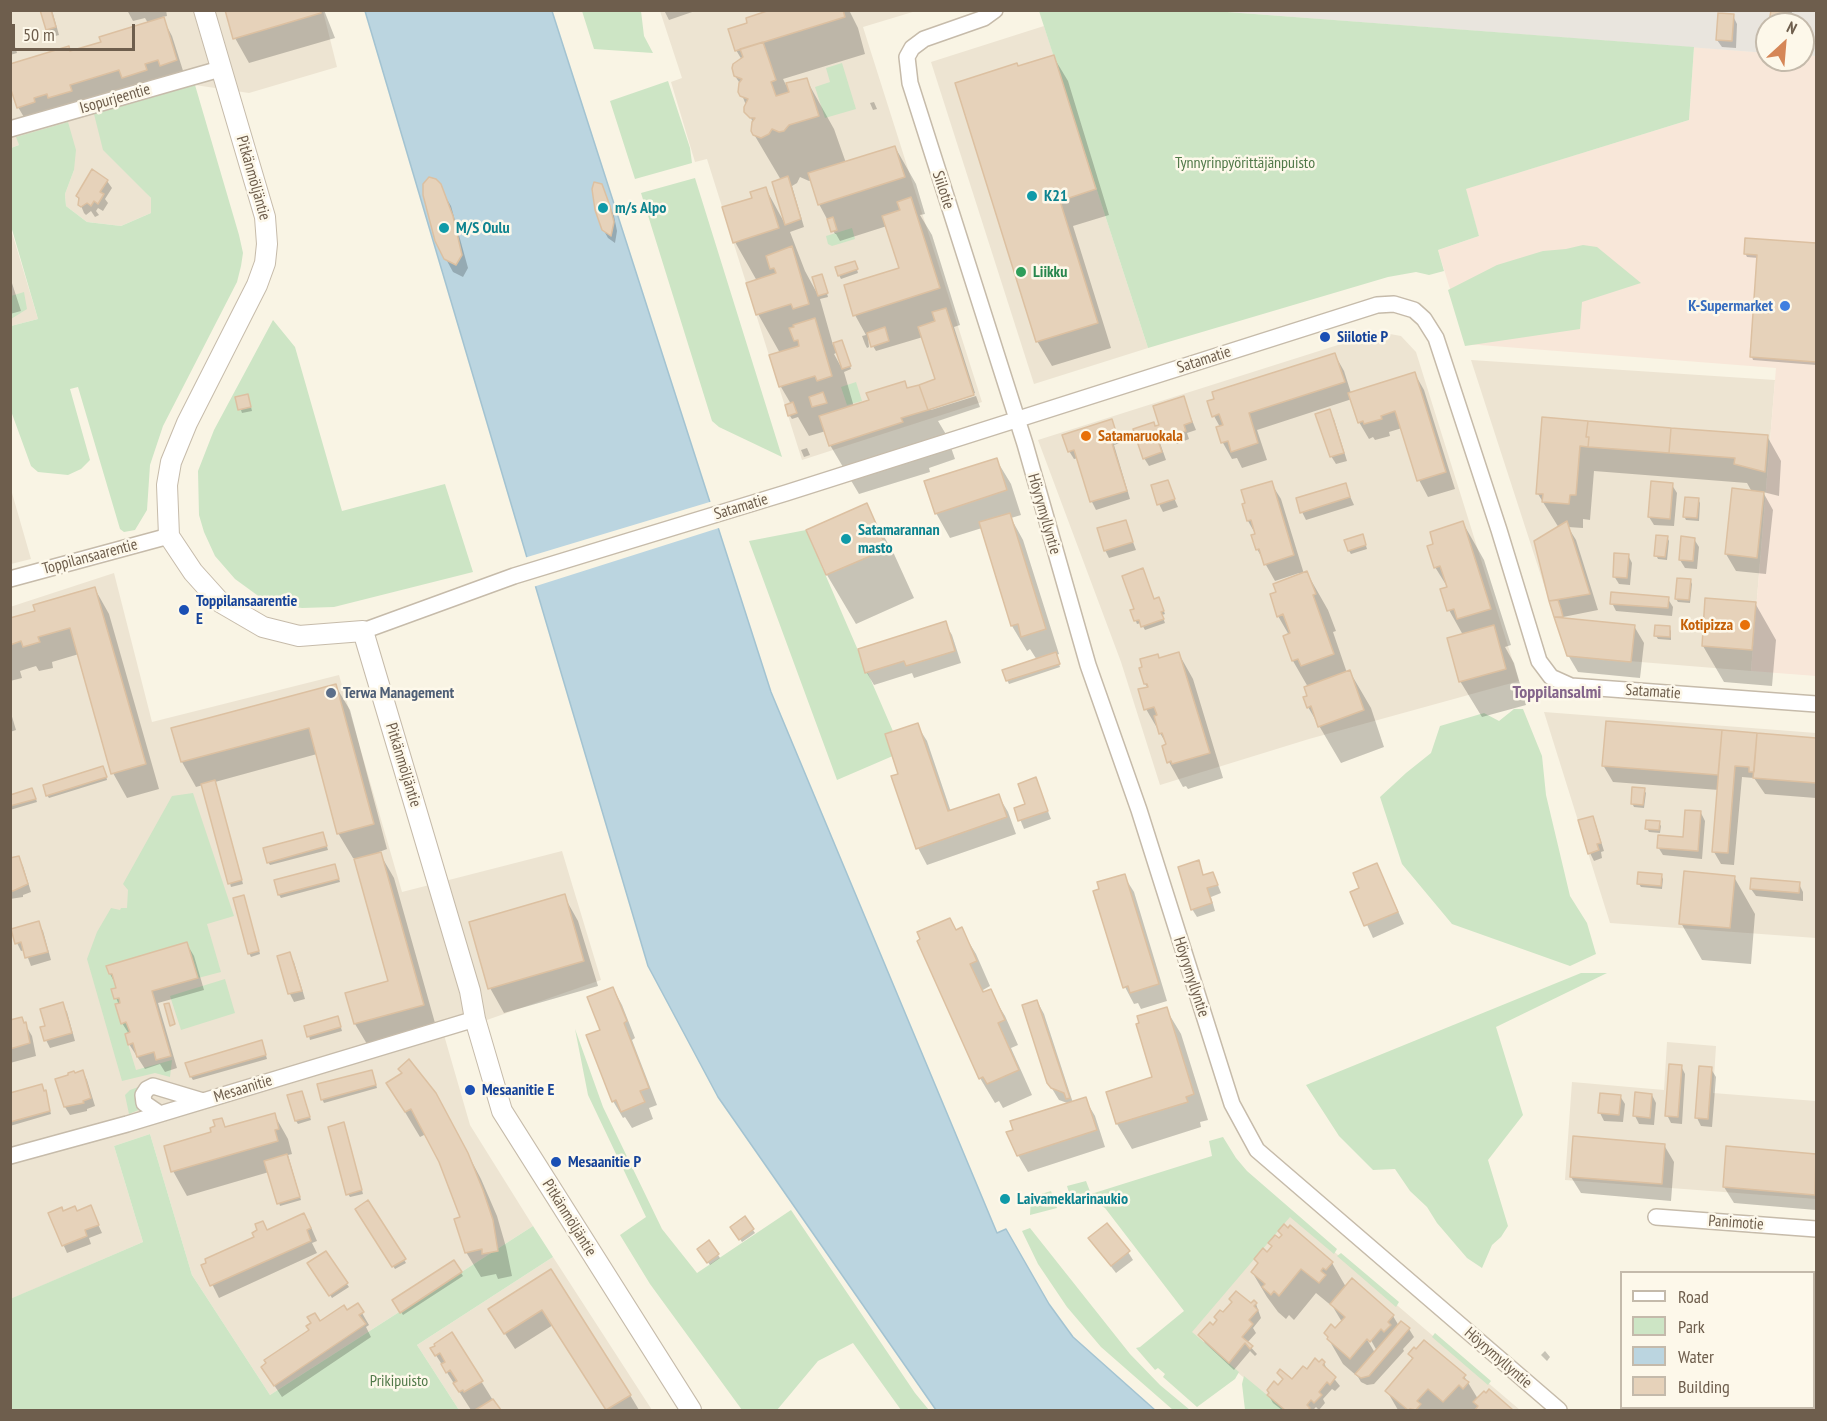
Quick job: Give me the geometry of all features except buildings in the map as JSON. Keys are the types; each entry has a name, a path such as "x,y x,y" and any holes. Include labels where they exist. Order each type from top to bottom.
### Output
{"street":[{"name":"Pitkänmöljäntie","path":"169,536 167,485 171,462 187,423 257,285 265,264 267,244 265,217 204,10"},
{"name":"Siilotie","path":"995,10 984,18 924,39 912,48 907,57 907,69 1016,419"},
{"name":"Isopurjeentie","path":"10,129 220,69"},
{"name":"Satamatie","path":"363,631 514,576 786,493 1377,305 1394,304 1414,310 1424,319 1436,338 1539,661 1551,677 1571,686 1816,704"},
{"name":"Höyrymyllyntie","path":"1016,419 1088,665 1139,810 1232,1104 1242,1124 1257,1150 1559,1410"},
{"name":"Toppilansaarentie","path":"10,579 169,536"},
{"path":"169,536 193,572 220,602 263,627 299,636 363,631"},
{"name":"Pitkänmöljäntie","path":"363,631 470,990 502,1111 691,1410"},
{"name":"Mesaanitie","path":"10,1156 160,1114 476,1019"},
{"path":"160,1114 144,1103 143,1095 153,1086 203,1101"},
{"name":"Panimotie","path":"1656,1217 1816,1229"}],"shaded area":[{"path":"11,11 323,11 337,67 249,93 195,85 94,114 137,182 151,198 151,213 121,226 87,222 66,206 65,194 74,170 17,137 19,145 11,148"},
{"path":"660,11 916,11 863,27 982,402 802,460 707,159 695,162 671,82 682,78"},
{"path":"1214,11 1816,11 1816,56 1815,12 1755,12 1755,52"},
{"path":"1044,26 1148,348 1034,384 931,62"},
{"path":"1694,47 1755,52 1755,72 1815,72 1816,56 1816,676 1751,671 1776,368 1467,344 1438,250 1479,236 1465,189 1689,120"},
{"path":"10,226 38,319 11,326 10,326"},
{"path":"1379,332 1401,336 1416,352 1519,681 1309,739 1160,785 1121,662 1038,440"},
{"path":"1471,360 1775,380 1751,671 1567,656"},
{"path":"10,486 31,559 11,564 10,564"},
{"path":"114,573 152,722 339,675 402,892 562,851 601,980 444,1035 470,1125 533,1226 270,1395 192,1275 150,1134 114,1146 143,1242 11,1299 10,607"},
{"path":"1544,712 1816,733 1816,938 1610,923"},
{"path":"1667,1042 1716,1046 1713,1093 1816,1101 1816,1199 1565,1180 1572,1082 1664,1090"},
{"path":"1290,1214 1520,1410 1282,1410 1190,1332"},
{"path":"553,1257 652,1410 459,1410 417,1345"},
{"path":"1815,1396 1816,1410 1654,1410 1815,1409"}],"green space":[{"path":"582,11 641,11 644,36 653,53 594,49"},
{"name":"Tynnyrinpyörittäjänpuisto","path":"1039,11 1214,11 1694,47 1689,120 1466,189 1479,236 1438,250 1444,271 1429,275 1416,272 1388,277 1148,348"},
{"path":"842,63 856,109 825,118 815,87 830,82 826,68"},
{"path":"668,81 690,148 692,163 635,179 610,101"},
{"path":"195,85 239,235 243,253 241,266 237,282 163,426 150,465 147,510 135,530 124,532 120,529 78,387 70,389 90,460 81,469 68,475 38,472 31,466 11,411 11,326 38,319 11,226 11,148 19,145 16,137 68,122 76,150 74,170 65,194 66,206 87,222 121,226 151,213 151,198 103,150 94,114"},
{"path":"695,178 782,457 719,427 712,421 641,193"},
{"path":"852,228 855,239 832,246 828,244 826,236"},
{"path":"1583,245 1597,247 1641,283 1582,302 1580,329 1465,346 1448,290 1497,265 1543,251"},
{"path":"24,292 27,309 11,319 11,296"},
{"path":"273,320 295,347 342,511 445,484 473,572 334,607 302,608 268,603 235,579 215,556 199,515 198,471 214,430"},
{"path":"856,382 862,401 847,405 841,387"},
{"path":"806,530 902,752 837,780 749,541"},
{"path":"1514,709 1523,709 1542,756 1546,795 1570,896 1587,923 1596,954 1570,966 1452,924 1402,864 1380,797 1431,753 1440,726 1484,713 1499,721"},
{"path":"193,793 234,916 207,924 221,972 198,978 187,942 106,966 108,974 112,974 116,988 111,989 114,999 119,998 120,1003 116,1004 121,1024 126,1022 130,1032 125,1034 136,1070 172,1060 170,1077 155,1073 122,1081 87,959 97,932 111,908 120,910 127,908 128,890 123,884 172,796"},
{"path":"1581,973 1607,973 1496,1027 1523,1115 1488,1160 1508,1226 1492,1245 1482,1268 1467,1258 1437,1223 1427,1207 1410,1191 1395,1169 1373,1170 1339,1136 1306,1085"},
{"path":"225,979 235,1013 181,1030 170,996"},
{"path":"575,1029 603,1107 662,1229 697,1273 791,1210 915,1393 929,1410 901,1410 853,1343 818,1361 777,1410 742,1410 650,1284 620,1235 646,1217 588,1095"},
{"path":"144,1085 141,1109 129,1114 125,1095 130,1090"},
{"name":"Prikipuisto","path":"150,1134 192,1275 270,1395 533,1226 553,1257 417,1345 459,1410 11,1410 10,1299 143,1242 114,1146"},
{"path":"1223,1137 1247,1171 1337,1249 1334,1254 1290,1217 1192,1332 1239,1372 1235,1379 1197,1407 1163,1377 1165,1374 1158,1368 1155,1370 1136,1348 1184,1311 1105,1208 1091,1200 1083,1199 1072,1203 1067,1186 1086,1181 1091,1194 1212,1156 1209,1141"},
{"path":"1051,1191 1057,1208 1030,1215 1031,1197"},
{"path":"1030,1228 1130,1354 1160,1385 1190,1410 1173,1410 1101,1347 1067,1307 1038,1264 1022,1231"},
{"path":"1341,1253 1399,1302 1396,1307 1337,1256"},
{"path":"1435,1333 1491,1381 1488,1385 1432,1337"},
{"path":"1244,1376 1285,1410 1245,1410 1242,1384"}],"water":[{"path":"365,11 552,11 771,692 997,1233 1006,1229 1049,1304 1073,1337 1155,1410 936,1410 718,1097 648,966"}],"pier":[{"path":"555,11 700,461 699,461"},
{"path":"713,501 722,527 533,587 524,558"}],"place":[{"name":"K21","path":"1032,196"},
{"name":"m/s Alpo","path":"603,208"},
{"name":"M/S Oulu","path":"444,228"},
{"name":"Liikku","path":"1021,272"},
{"name":"K-Supermarket","path":"1785,306"},
{"name":"Siilotie P","path":"1325,337"},
{"name":"Satamaruokala","path":"1086,436"},
{"name":"Satamarannan masto","path":"846,539"},
{"name":"Toppilansaarentie E","path":"184,610"},
{"name":"Kotipizza","path":"1745,625"},
{"name":"Terwa Management","path":"331,693"},
{"name":"Mesaanitie E","path":"470,1090"},
{"name":"Mesaanitie P","path":"556,1162"},
{"name":"Laivameklarinaukio","path":"1005,1199"}],"district":[{"name":"Toppilansalmi","path":"1557,693"}]}
